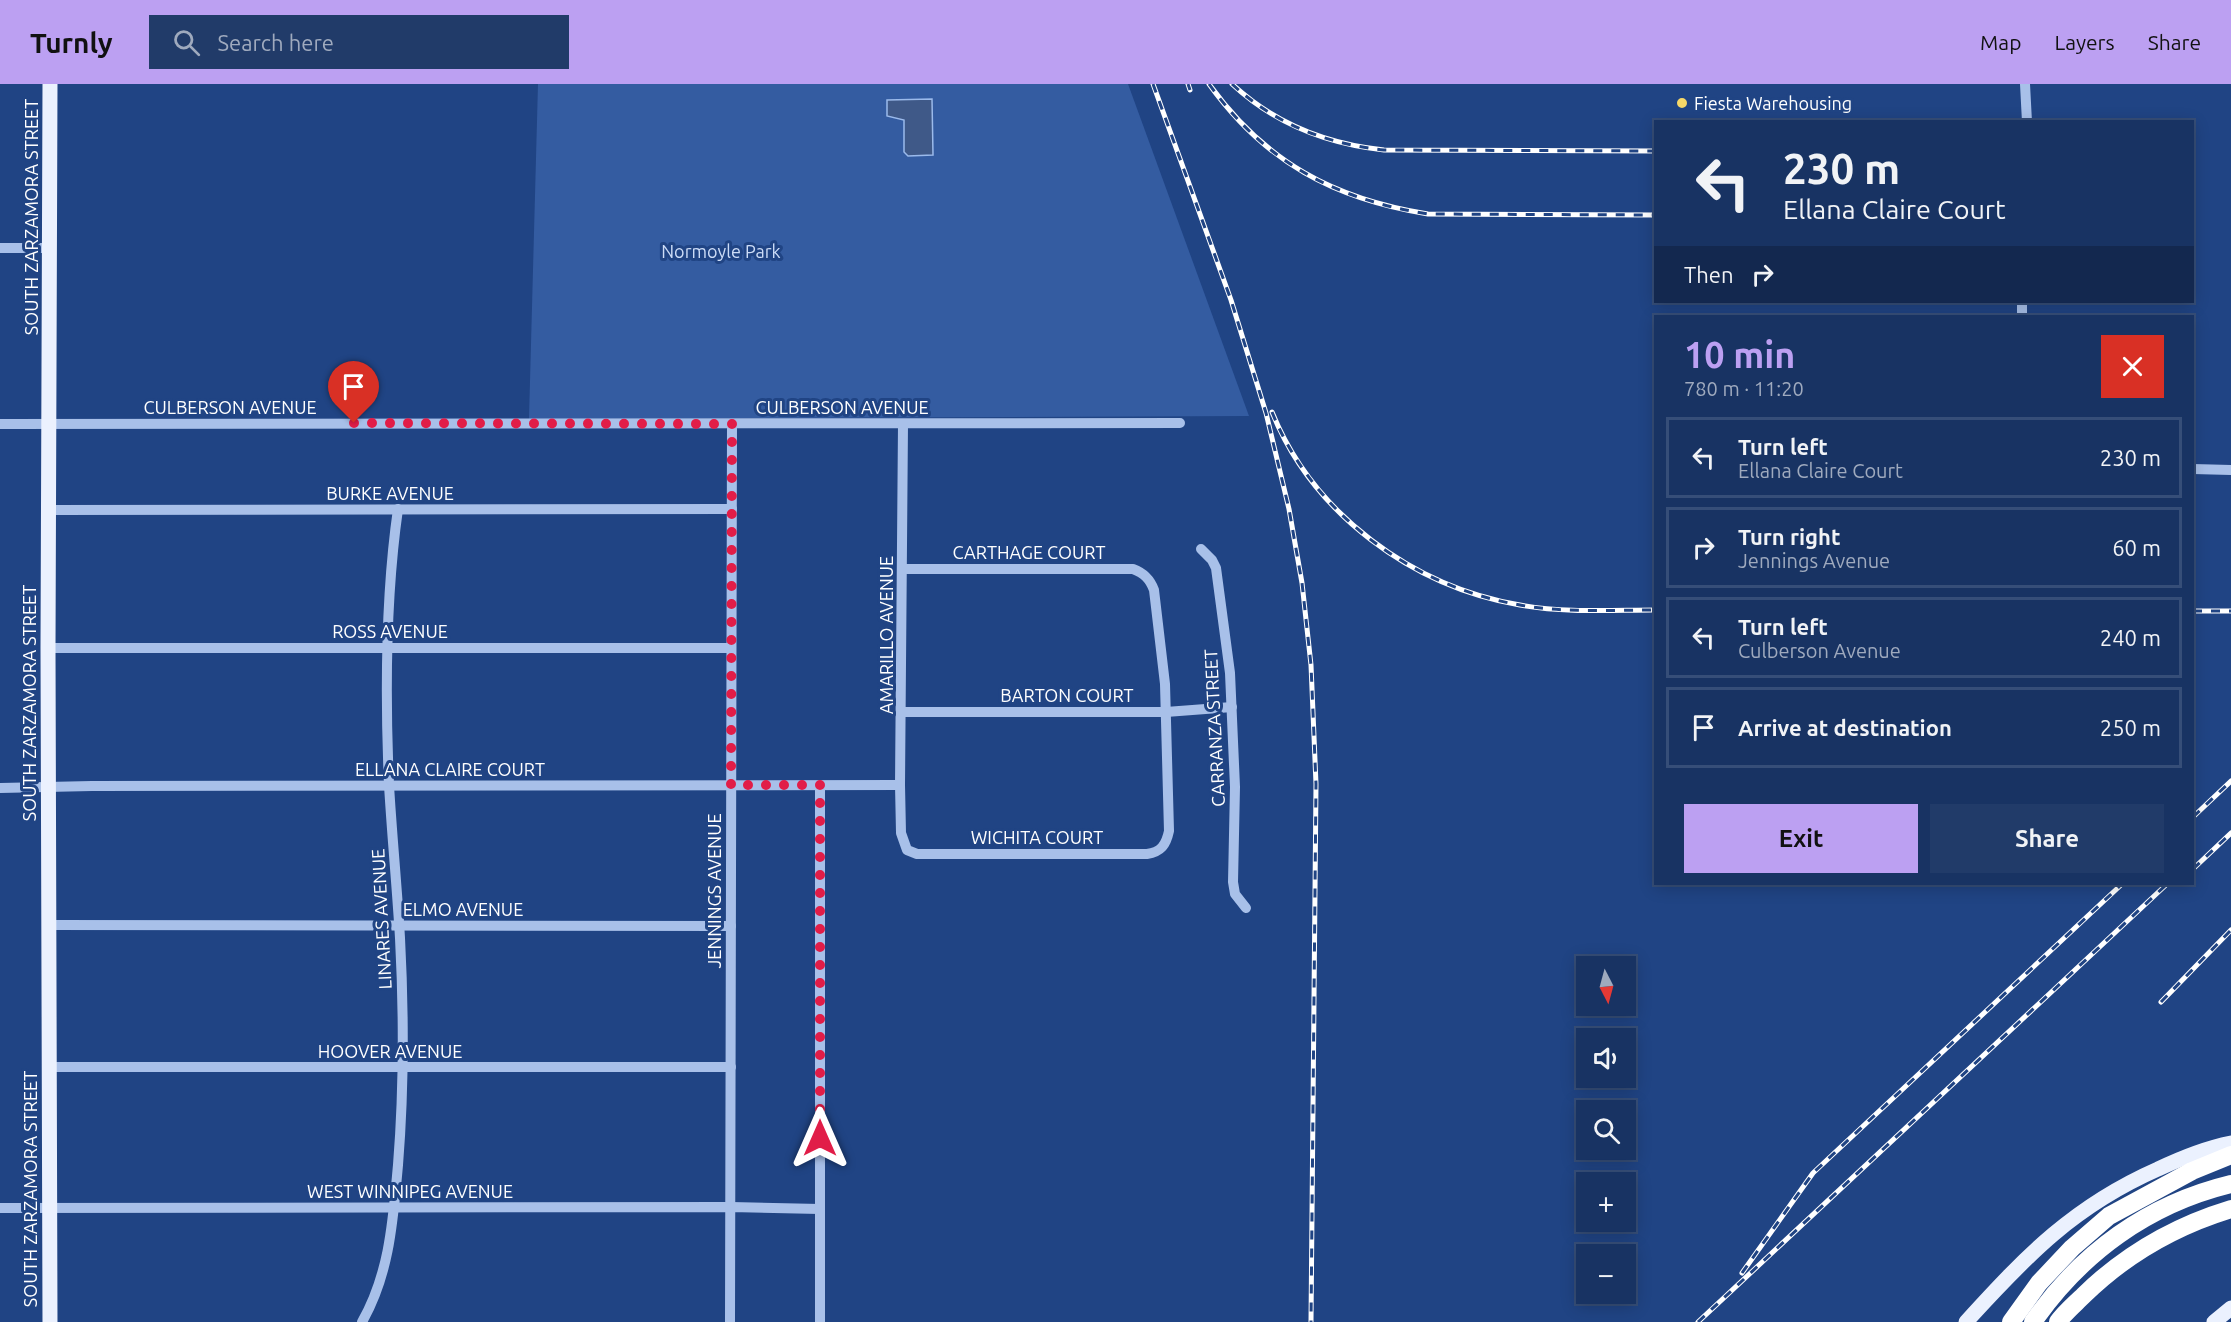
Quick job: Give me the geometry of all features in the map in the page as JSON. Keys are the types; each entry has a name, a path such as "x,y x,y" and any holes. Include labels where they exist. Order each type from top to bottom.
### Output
{"highway":[{"path":"2011,1322 2039,1283 2072,1248 2109,1216 2192,1171 2231,1155"},
{"path":"2020,1322 2083,1262 2142,1219 2208,1190 2231,1184"},
{"path":"2058,1322 2098,1281 2136,1252 2163,1236 2204,1217 2231,1209"},
{"path":"2032,1322 2053,1293"}],"main road":[{"name":"SOUTH ZARZAMORA STREET","path":"50,84 48,648 50,1322"},
{"path":"1966,1322 2042,1242 2103,1197 2183,1157 2231,1143"},
{"path":"2214,1322 2231,1308"}],"street":[{"path":"2026,87 2027,120"},
{"path":"0,248 50,248"},
{"name":"CULBERSON AVENUE","path":"0,424 1180,423"},
{"name":"JENNINGS AVENUE","path":"730,1322 732,424"},
{"name":"AMARILLO AVENUE","path":"903,424 900,785 901,833 905,845"},
{"path":"2194,469 2231,470"},
{"name":"LINARES AVENUE","path":"362,1322 379,1284 388,1251 395,1208 402,1104 399,926 387,707 394,534 398,509"},
{"name":"BURKE AVENUE","path":"49,510 732,509"},
{"name":"CARRANZA STREET","path":"1201,549 1212,560 1216,568 1230,673 1235,787 1233,882 1235,894 1246,908"},
{"name":"CARTHAGE COURT","path":"903,569 1133,569 1143,573 1154,590 1166,712"},
{"name":"ROSS AVENUE","path":"48,648 731,648"},
{"name":"BARTON COURT","path":"902,712 1166,712 1232,707"},
{"name":"WICHITA COURT","path":"905,845 907,850 917,854 1147,854 1160,850 1167,841 1169,831 1166,712"},
{"path":"820,785 820,1322"},
{"name":"ELLANA CLAIRE COURT","path":"0,788 900,785"},
{"name":"ELMO AVENUE","path":"50,925 731,926"},
{"name":"HOOVER AVENUE","path":"50,1067 731,1067"},
{"name":"WEST WINNIPEG AVENUE","path":"0,1208 731,1207 820,1209"}],"green space":[{"name":"Normoyle Park","path":"538,84 1128,84 1249,416 529,419"}],"shaded area":[{"path":"932,99 933,155 908,156 904,152 904,120 887,116 887,100"}],"railway":[{"path":"1153,84 1231,300 1266,413 1289,509 1302,583 1311,665 1316,784 1311,1322"},
{"path":"1188,84 1190,90"},
{"path":"1209,84 1254,135 1278,155 1304,173 1362,198 1428,214 1654,215"},
{"path":"1232,84 1284,121 1322,137 1363,147 1384,150 1654,151"},
{"path":"1272,412 1290,449 1313,483 1340,513 1371,540 1405,563 1442,582 1480,596 1520,605 1571,610 1654,610"},
{"path":"2194,611 2231,611"},
{"path":"2194,816 2231,781"},
{"path":"2194,868 2231,833"},
{"path":"1742,1273 1813,1173 2121,885"},
{"path":"1698,1322 2166,885"},
{"path":"2161,1002 2231,930"}],"place":[{"name":"Fiesta Warehousing","path":"1682,103"}],"route":[{"path":"354,423 732,424 731,785 820,785 820,1138"}]}
